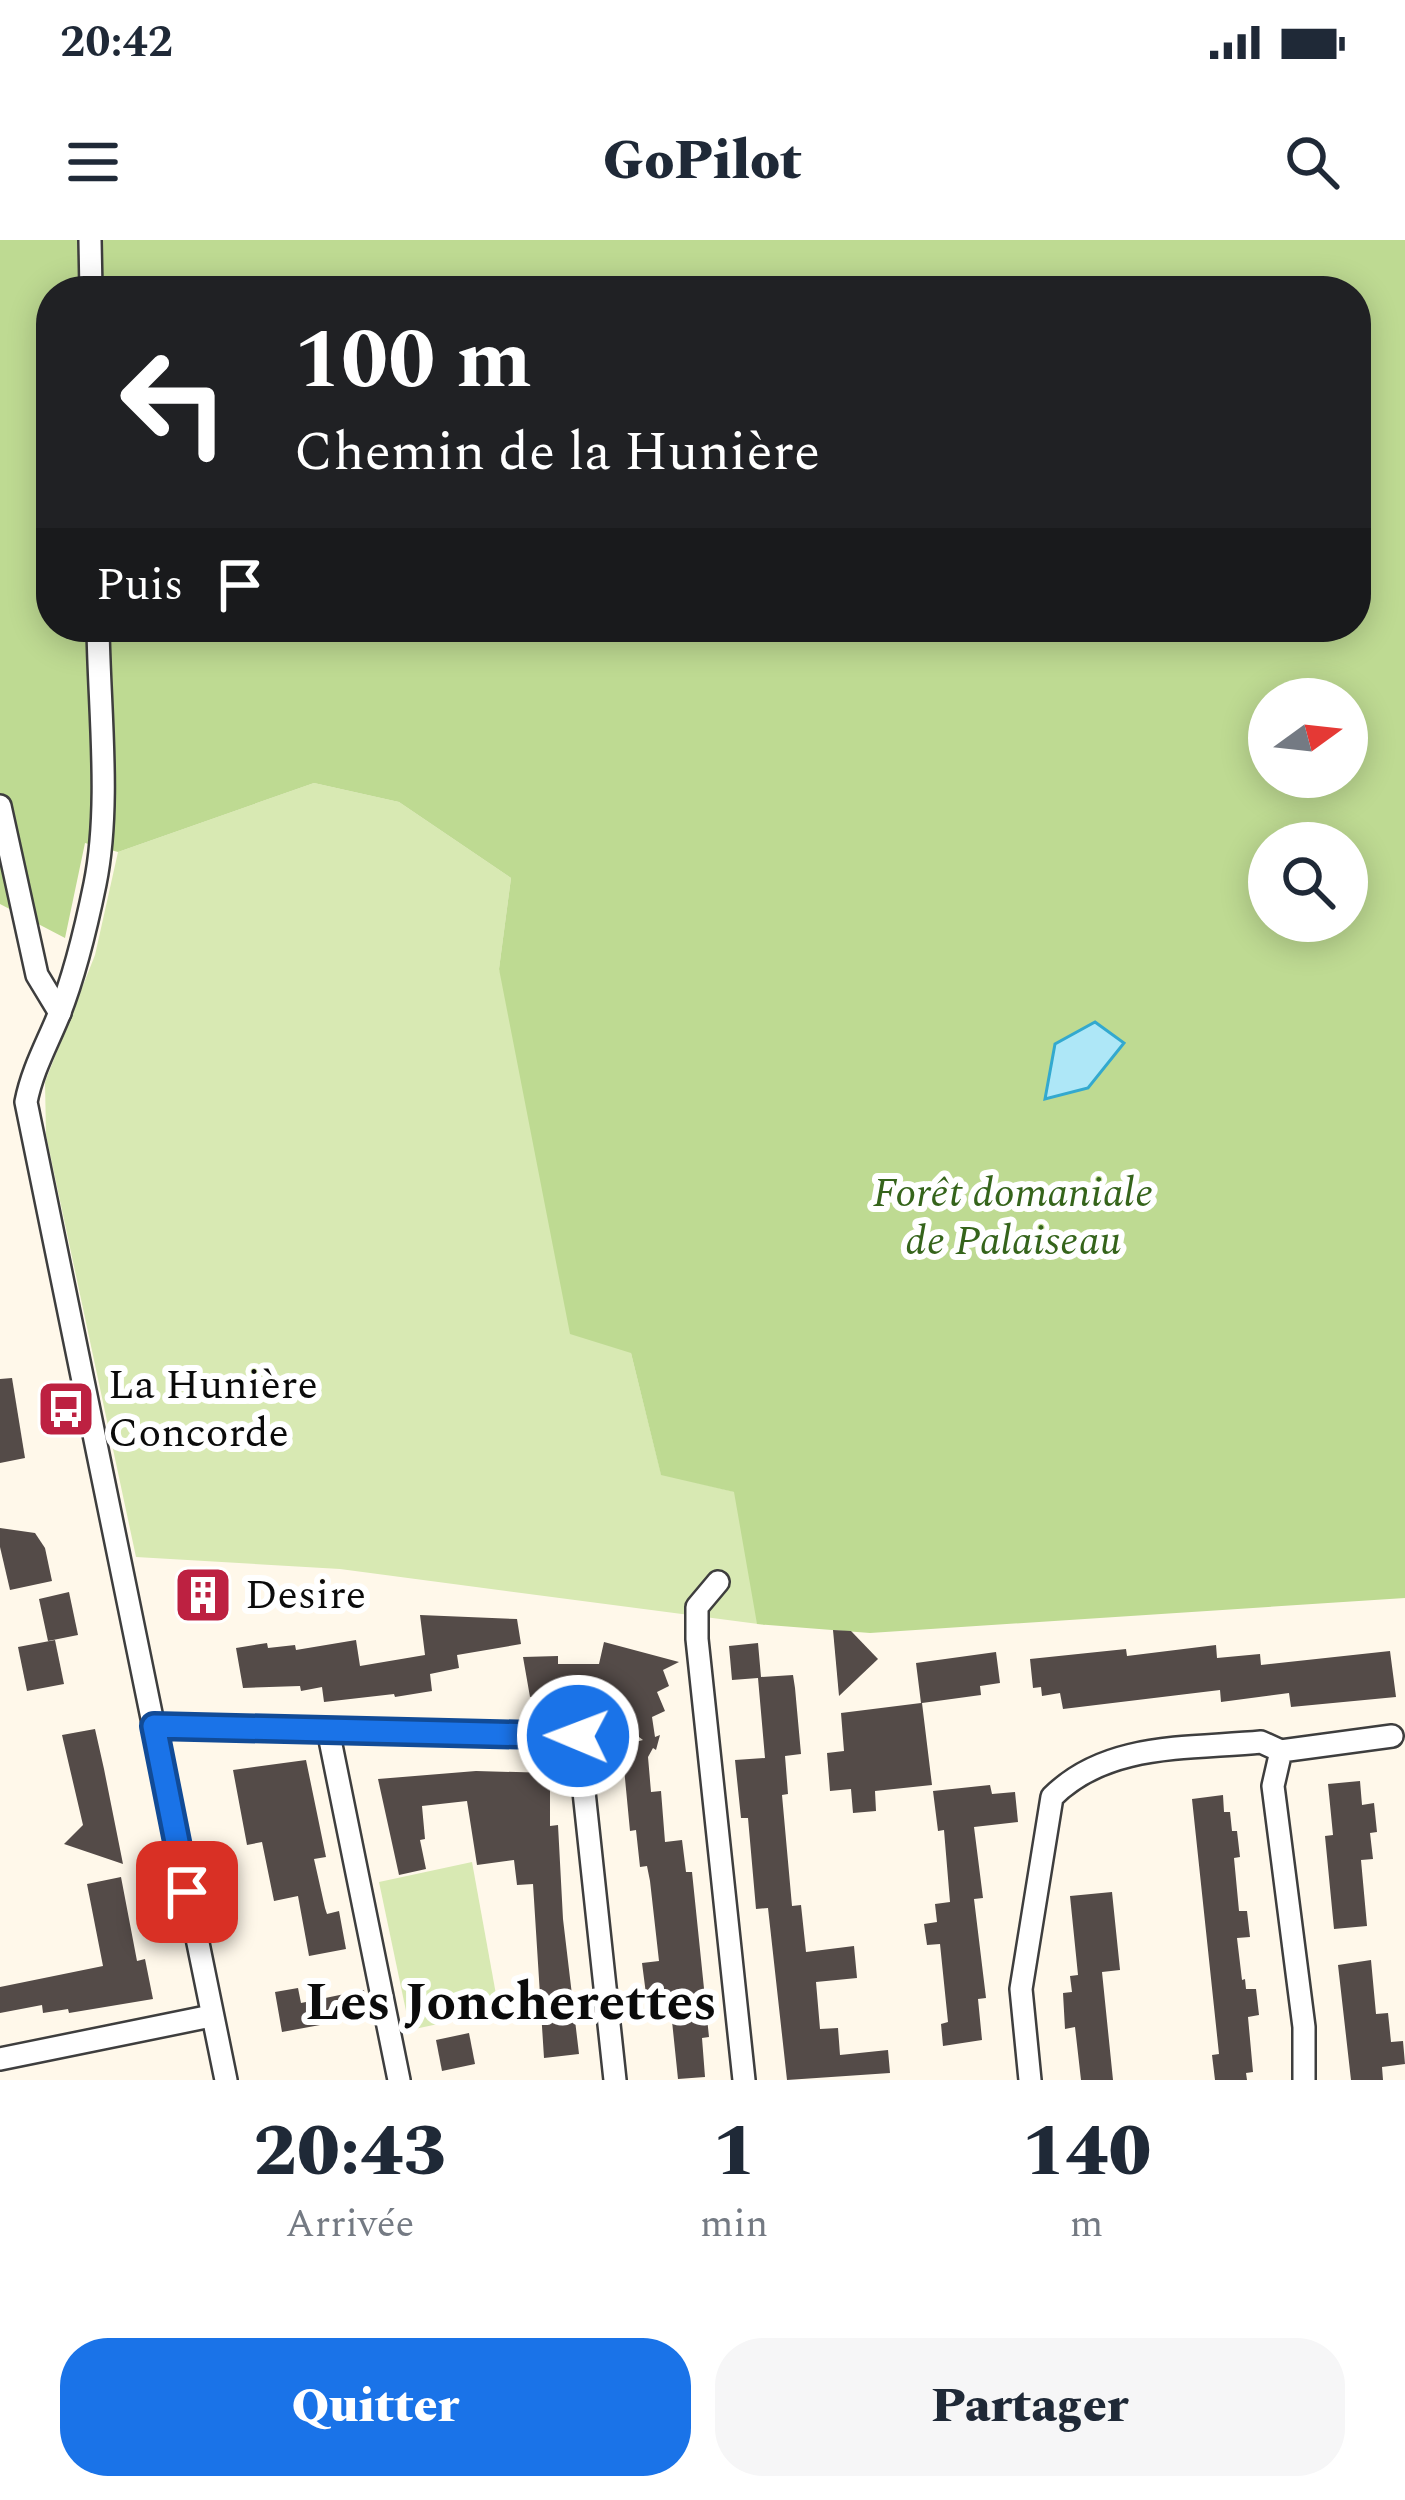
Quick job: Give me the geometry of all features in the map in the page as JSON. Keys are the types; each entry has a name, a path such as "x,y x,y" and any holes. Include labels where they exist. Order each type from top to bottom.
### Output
{"street":[{"path":"90,240 91,276"},
{"path":"98,642 101,814 96,878 60,1013 30,1079 26,1102 226,2080"},
{"path":"0,806 37,974 60,1013"},
{"path":"718,1582 697,1607 697,1639 743,2080"},
{"path":"154,1726 578,1736 615,2080"},
{"path":"328,1730 399,2080"},
{"path":"1030,2080 1021,1989 1052,1797 1074,1776 1105,1760 1261,1742 1282,1751 1392,1736"},
{"path":"1282,1751 1273,1786 1304,2027 1304,2080"},
{"path":"0,2059 211,2016"}],"green space":[{"name":"Forêt domaniale de Palaiseau","path":"0,240 1405,240 1405,1598 870,1633 757,1624 734,1492 661,1475 631,1353 570,1334 499,969 511,878 399,802 314,783 118,852 85,843 65,938 0,904"},
{"path":"314,783 399,802 511,878 499,969 631,1353 661,1474 735,1492 765,1625 340,1569 136,1557 46,1135 45,1082 95,955 118,852"},
{"path":"472,1862 499,2011 410,2030 379,1882"}],"water":[{"path":"1095,1022 1124,1043 1088,1088 1045,1099 1055,1044"}],"building":[{"path":"12,1378 25,1458 0,1463 0,1379"},
{"path":"0,1528 35,1533 45,1548 52,1581 10,1590"},
{"path":"69,1592 78,1635 48,1641 39,1599"},
{"path":"420,1615 517,1619 521,1644 457,1655 459,1668 430,1674 432,1691 395,1697 324,1702 322,1687 301,1691 300,1686 243,1688 236,1648 267,1643 268,1648 295,1645 296,1650 356,1640 360,1666 425,1655"},
{"path":"833,1630 851,1631 878,1659 839,1696"},
{"path":"55,1640 64,1684 27,1691 18,1647"},
{"path":"604,1642 679,1662 663,1670 669,1686 657,1692 665,1711 652,1717 655,1737 660,1735 656,1750 648,1757 651,1792 661,1791 665,1842 682,1840 686,1872 692,1872 709,2037 702,2038 705,2077 678,2079 669,1992 646,1994 642,1963 659,1961 650,1881 647,1866 640,1867 636,1830 630,1831 624,1768 616,1769 613,1748 643,1740 586,1697 530,1697 523,1657 558,1656 558,1664 599,1664"},
{"path":"758,1643 761,1677 793,1675 801,1754 785,1756 788,1794 782,1795 792,1906 801,1905 806,1952 854,1946 857,1978 816,1982 820,2029 838,2028 840,2055 888,2050 890,2073 787,2080 768,1908 756,1909 748,1818 741,1818 735,1760 765,1758 758,1678 732,1680 729,1646"},
{"path":"1216,1645 1217,1658 1260,1654 1261,1665 1390,1651 1396,1697 1291,1707 1289,1693 1221,1702 1220,1690 1063,1709 1060,1693 1042,1696 1041,1687 1033,1688 1030,1659 1126,1649 1127,1656"},
{"path":"996,1652 1000,1683 980,1686 981,1695 922,1703 932,1785 875,1791 876,1811 853,1813 851,1789 830,1791 827,1753 844,1751 841,1713 921,1703 916,1663"},
{"path":"95,1729 123,1864 64,1844 83,1825 62,1735"},
{"path":"306,1760 326,1857 314,1859 327,1914 339,1911 346,1949 309,1956 298,1896 274,1901 262,1842 247,1845 233,1770"},
{"path":"476,1771 550,1773 550,1826 558,1825 563,1919 579,2054 544,2058 533,1884 517,1885 514,1860 477,1865 467,1801 422,1806 425,1839 420,1840 426,1869 399,1875 378,1779"},
{"path":"1360,1781 1362,1805 1374,1803 1377,1832 1370,1833 1373,1859 1361,1860 1367,1926 1334,1929 1325,1836 1333,1835 1328,1784"},
{"path":"990,1785 992,1794 1015,1792 1018,1822 974,1827 983,1898 974,1899 986,1998 978,1999 982,2040 943,2046 941,2024 948,2022 940,1944 927,1945 924,1924 937,1922 935,1904 950,1902 944,1830 938,1831 933,1791"},
{"path":"1223,1795 1224,1812 1230,1812 1232,1831 1237,1831 1240,1857 1234,1858 1239,1911 1247,1911 1250,1937 1237,1938 1242,1980 1246,1989 1256,1989 1259,2015 1248,2017 1253,2072 1246,2073 1247,2080 1215,2080 1212,2055 1219,2054 1192,1799"},
{"path":"121,1877 137,1961 145,1959 153,1999 69,2013 68,2009 43,2013 42,2005 0,2013 0,1987 103,1966 87,1884"},
{"path":"1112,1892 1120,1970 1102,1972 1113,2080 1081,2080 1075,2027 1065,2029 1063,1993 1072,1992 1070,1976 1078,1975 1070,1896"},
{"path":"1371,1960 1376,2014 1388,2013 1391,2042 1403,2041 1405,2064 1382,2067 1383,2080 1351,2080 1338,1965"},
{"path":"298,1988 301,2003 364,1990 369,2016 282,2032 275,1992"},
{"path":"469,2033 475,2064 442,2071 436,2040"}],"place":[{"name":"La Hunière Concorde","path":"66,1409"},
{"name":"Desire","path":"203,1595"}],"district":[{"name":"Les Joncherettes","path":"511,2003"}],"route":[{"path":"187,1892 154,1726 578,1736"}]}
